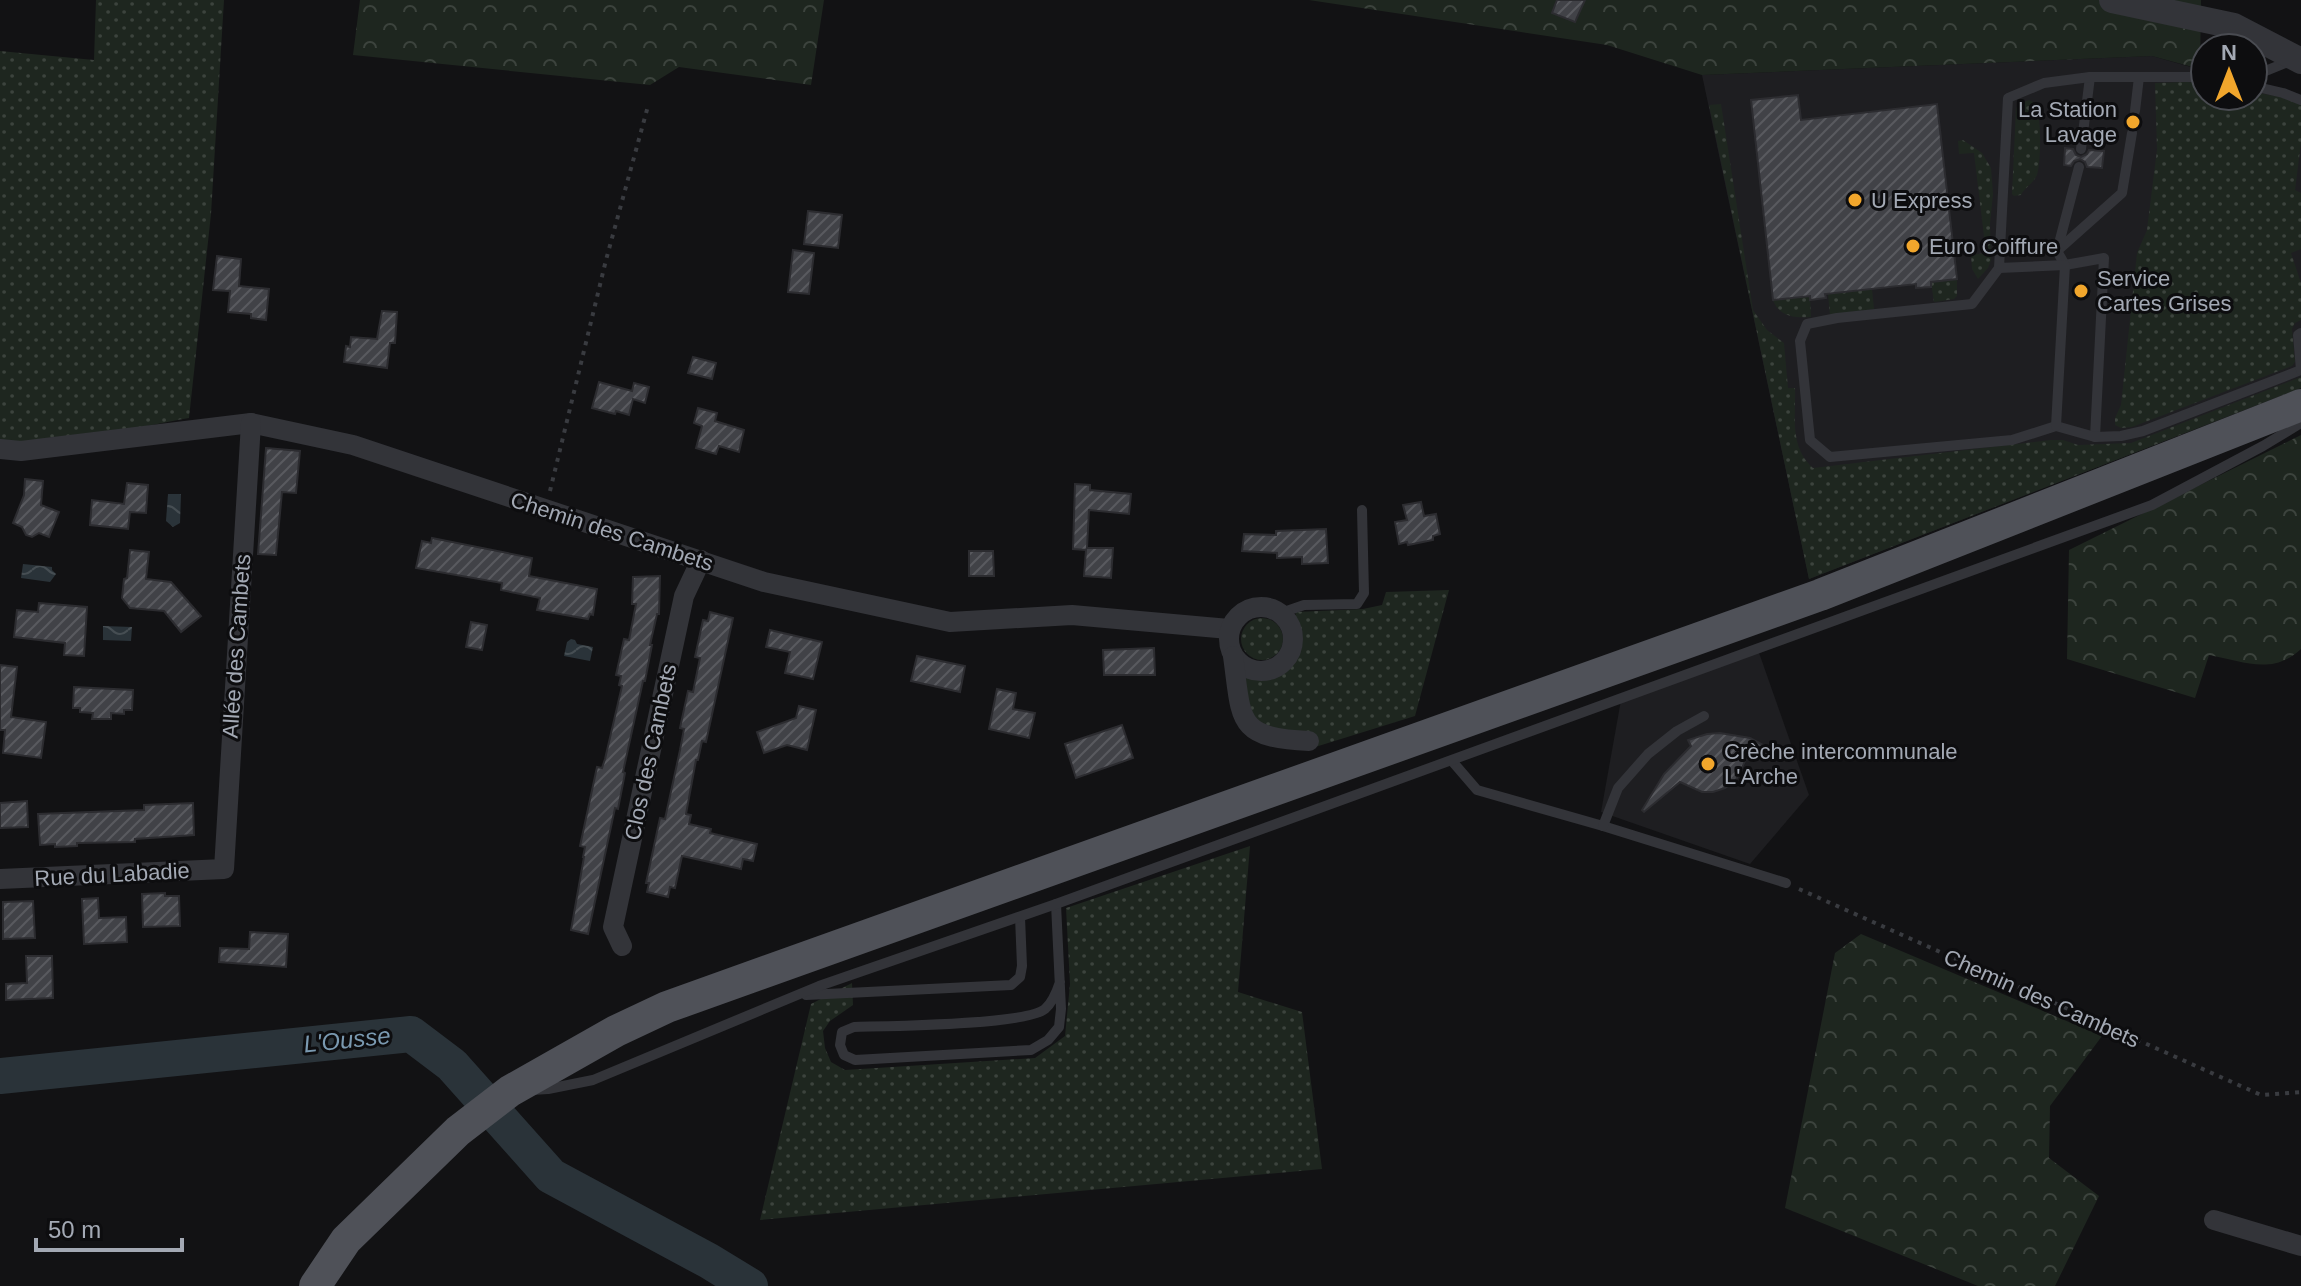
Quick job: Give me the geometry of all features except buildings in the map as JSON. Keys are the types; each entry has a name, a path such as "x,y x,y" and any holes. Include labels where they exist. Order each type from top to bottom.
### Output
{"main road":[{"path":"315,1286 346,1240 458,1131 506,1094 616,1031 667,1007 1820,595 2301,405"}],"street":[{"path":"2112,0 2234,26 2298,60"},
{"name":"Chemin des Cambets","path":"0,449 21,451 251,423 353,445 764,582 950,622 1072,615 1229,629"},
{"name":"Allée des Cambets","path":"224,869 251,423"},
{"name":"Clos des Cambets","path":"622,946 613,927 684,596 701,560"},
{"path":"1251,608 1272,608 1281,613 1293,632 1290,654 1274,669 1251,670 1241,665 1229,648 1229,629 1241,612 1251,608"},
{"path":"1233,656 1242,716 1252,730 1290,740 1309,741"},
{"name":"Rue du Labadie","path":"0,879 224,869"},
{"path":"2214,1220 2301,1246"}],"lane":[{"path":"2269,70 2298,60"},
{"path":"2081,149 2090,77"},
{"path":"2189,77 2090,77 2044,83 2008,98 1999,268 1972,304 1807,324 1800,341 1810,440 1830,457 2012,440 2056,426 2095,437 2121,436 2143,431 2301,370 2298,335 2301,333"},
{"path":"2135,111 2139,77"},
{"path":"2269,90 2301,100"},
{"path":"2057,251 2122,193 2132,133"},
{"path":"2056,426 2065,265 2057,251 2079,167"},
{"path":"1999,268 2065,265 2104,258 2095,437"},
{"path":"506,1094 593,1080 797,995 1452,761 2152,505 2301,423"},
{"path":"1281,613 1304,605 1357,604 1364,593 1362,510"},
{"path":"1603,826 1618,788 1648,754 1677,731 1704,716"},
{"path":"1452,761 1477,790 1786,884"},
{"path":"1056,904 1060,982 1061,1009 1059,1027 1048,1040 1031,1050 855,1060 844,1055 840,1045 842,1032 854,1027 1012,1020 1044,1010 1060,982"},
{"path":"797,995 1011,985 1020,977 1022,966 1020,917"}],"path":[{"path":"546,509 606,260 648,106"},
{"name":"Chemin des Cambets","path":"1786,884 2261,1095 2301,1092"}],"shaded area":[{"path":"2152,56 2189,66 2189,112 2269,112 2269,88 2301,97 2301,388 1809,579 1702,75"},
{"path":"1757,647 1809,795 1750,864 1601,812 1621,700"}],"green space":[{"path":"96,0 224,0 211,214 189,418 71,439 0,441 0,51 94,60"},
{"path":"360,0 824,0 811,85 679,67 650,85 353,55"},
{"path":"1309,0 2201,0 2201,32 2189,32 2189,66 2152,56 1702,75 1607,45"},
{"path":"2189,82 2189,112 2269,112 2269,95 2301,104 2301,143 2295,190 2301,193 2301,249 2291,253 2301,283 2301,320 2292,329 2295,362 2292,366 2132,427 2121,428 2115,425 2115,418 2121,405 2137,253 2147,230 2157,150 2155,83"},
{"path":"2029,100 2035,103 2039,117 2038,169 2037,175 2021,195 2014,196 2016,108"},
{"path":"1721,104 1753,310 1767,330 1784,343 1788,388 1795,388 1797,441 1813,468 2051,440 2078,445 2131,443 2301,377 2301,388 1809,579 1709,105"},
{"path":"1963,140 1982,153 1991,168 1991,260 1978,279 1972,269 1971,255 1986,253 1974,153 1959,154 1958,141"},
{"path":"1957,279 1957,296 1954,299 1934,302 1931,282"},
{"path":"1872,289 1874,309 1830,315 1828,294"},
{"path":"1810,296 1811,317 1794,317 1783,313 1773,300"},
{"path":"2301,435 2301,649 2279,662 2268,664 2245,663 2209,655 2195,698 2067,659 2069,550"},
{"path":"1449,590 1415,716 1312,748 1273,731 1245,714 1241,674 1260,676 1280,672 1289,668 1300,653 1296,612 1363,609 1382,605 1386,592"},
{"path":"1262,618 1277,624 1283,639 1277,654 1262,660 1247,654 1241,639 1247,624"},
{"path":"1250,846 1238,992 1302,1012 1322,1169 760,1220 811,1004 852,983 853,1005 830,1021 823,1031 831,1062 845,1070 1035,1058 1065,1036 1070,984 1066,908"},
{"path":"1861,934 2102,1036 2050,1106 2049,1158 2099,1196 2055,1286 1978,1286 1785,1208 1835,953"}],"water":[{"path":"168,494 181,494 180,523 173,527 166,521"},
{"path":"23,564 52,567 56,574 50,582 21,578"},
{"path":"103,626 132,627 131,641 103,640"},
{"path":"571,639 577,644 593,647 590,661 564,656 567,642"}],"waterway":[{"name":"L'Ousse","path":"0,1076 411,1034 452,1065 551,1176 750,1286"}],"place":[{"name":"La Station Lavage","path":"2133,122"},
{"name":"U Express","path":"1855,200"},
{"name":"Euro Coiffure","path":"1913,246"},
{"name":"Service Cartes Grises","path":"2081,291"},
{"name":"Crèche intercommunale L'Arche","path":"1708,764"}]}
